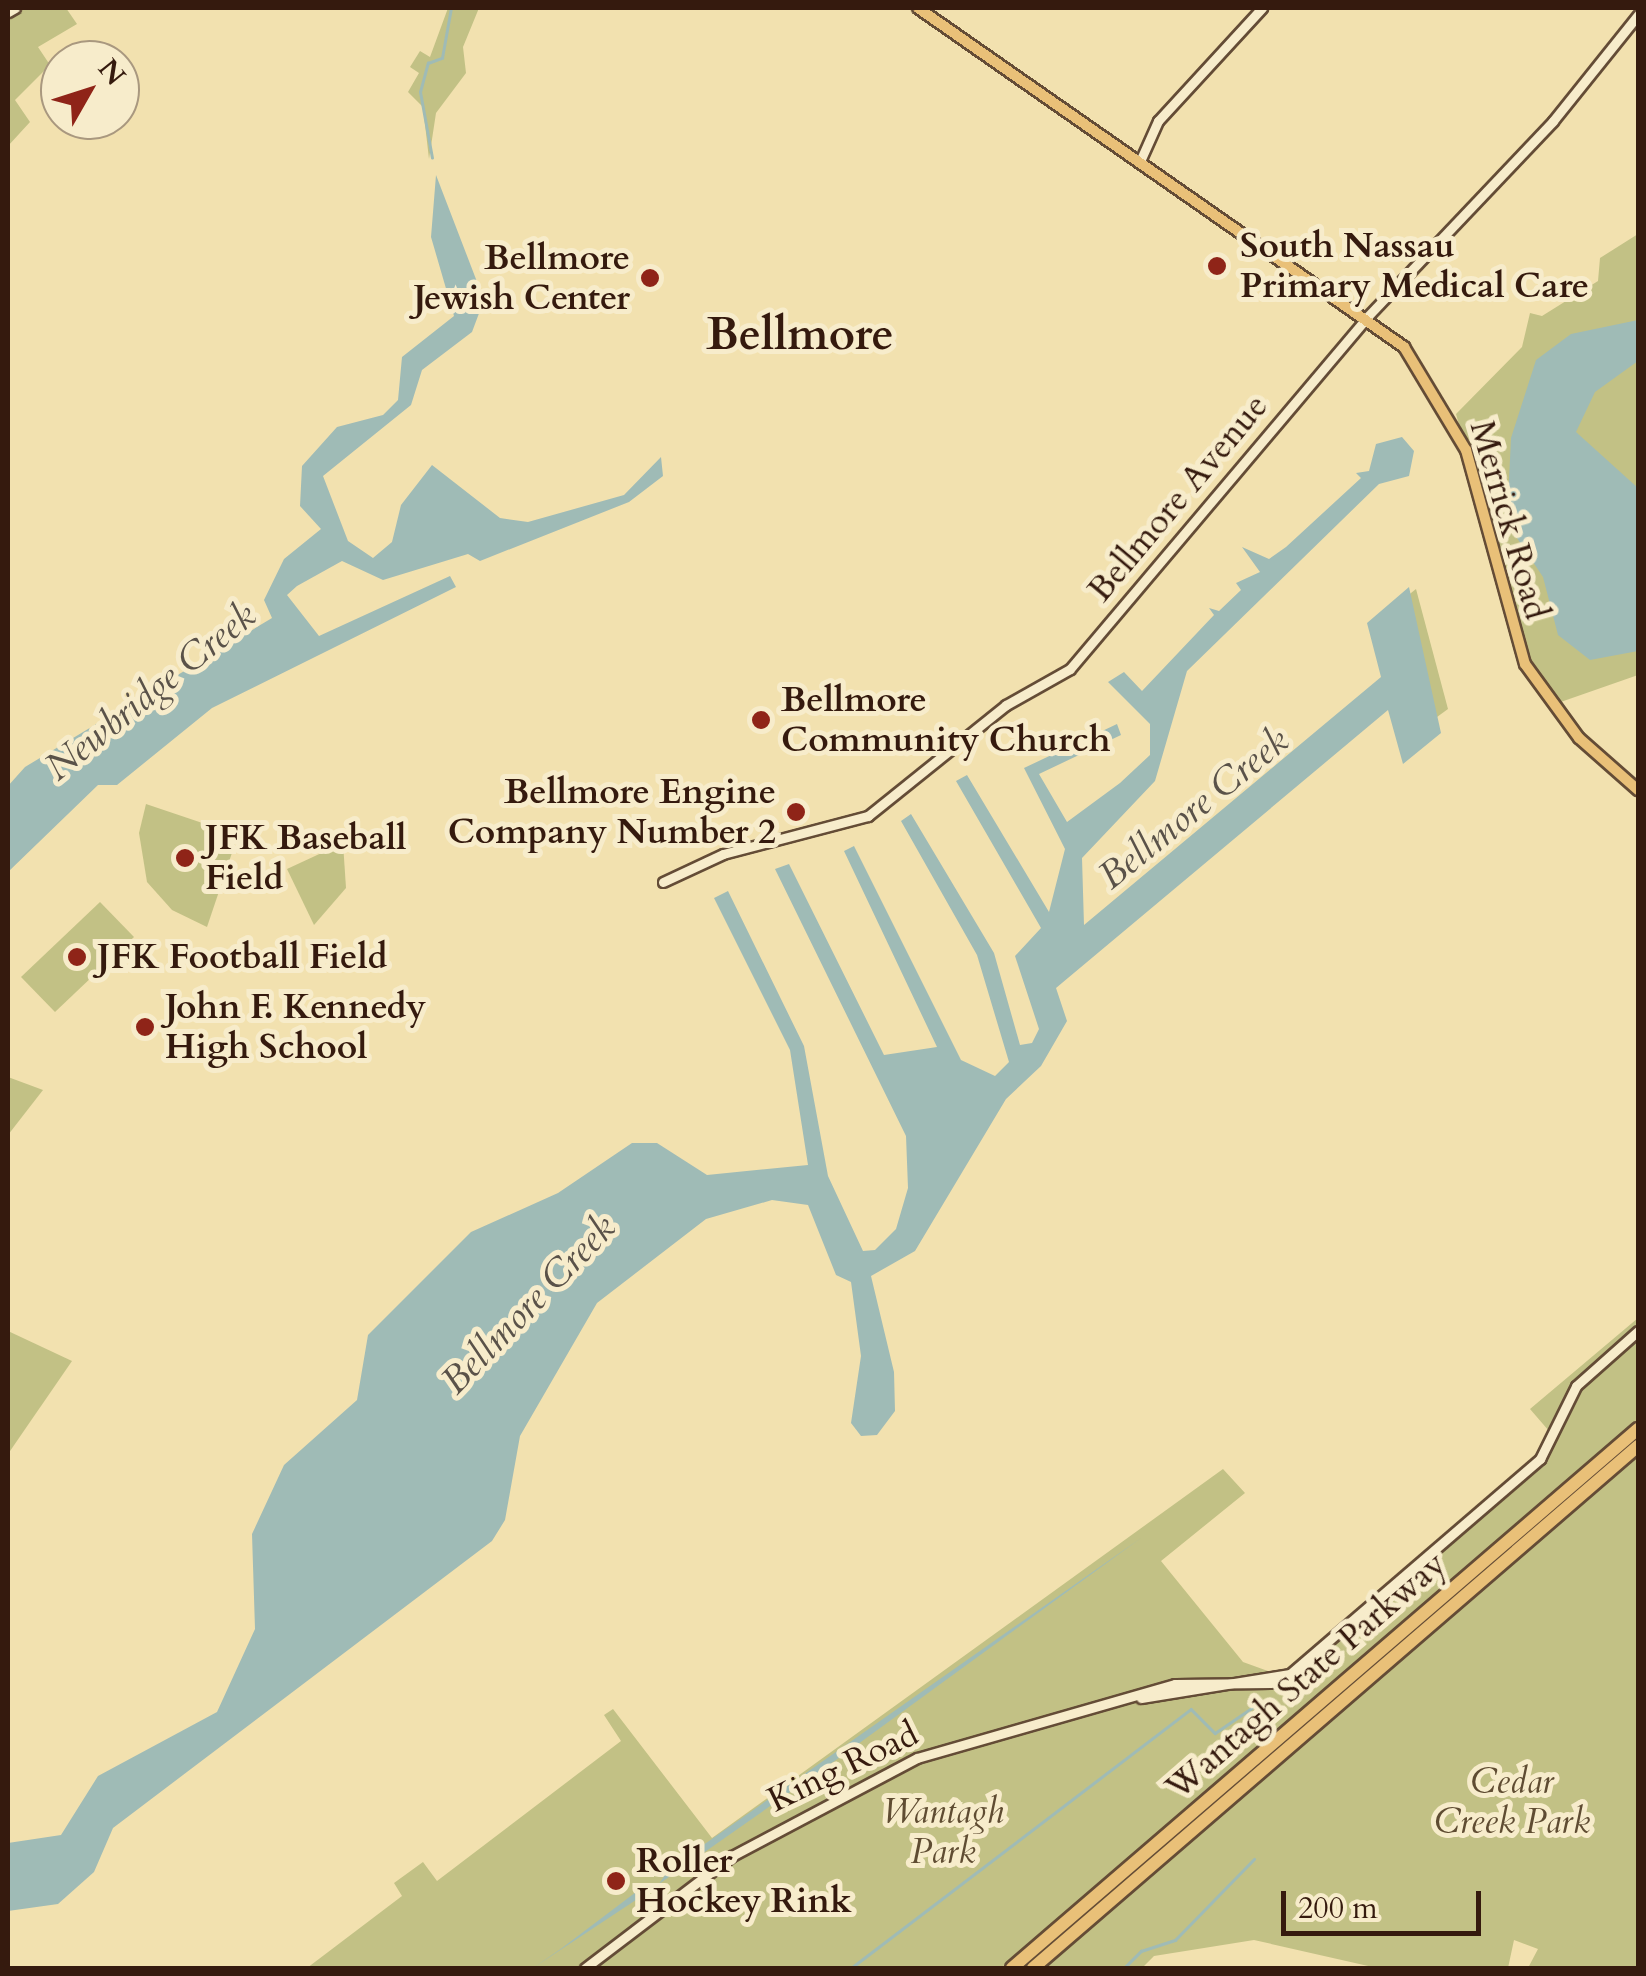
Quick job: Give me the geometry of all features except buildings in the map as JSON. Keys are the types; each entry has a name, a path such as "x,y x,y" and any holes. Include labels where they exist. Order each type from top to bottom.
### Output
{"highway":[{"name":"Wantagh State Parkway","path":"1012,1968 1638,1429"},
{"name":"Wantagh State Parkway","path":"1032,1968 1638,1446"}],"main road":[{"name":"Merrick Road","path":"918,8 1369,315 1452,416 1509,628 1536,685 1638,790"}],"street":[{"path":"8,12 15,8"},
{"path":"1141,159 1158,120 1262,8"},
{"name":"Bellmore Avenue","path":"664,882 723,854 868,816 1006,705 1070,669 1369,315 1553,121 1638,15"},
{"name":"King Road","path":"585,1968 697,1880 838,1794 967,1740 1196,1680 1270,1683 1540,1459 1576,1386 1638,1331"}],"green space":[{"path":"8,8 66,8 77,24 50,40 40,40 40,75 15,100 30,122 8,146"},
{"path":"448,8 479,8 463,47 466,73 436,113 429,159 423,107 408,92 419,73 410,67 420,51 430,57"},
{"path":"1638,234 1638,675 1555,704 1521,647 1456,414 1522,347 1530,313 1542,316 1598,281 1600,258"},
{"path":"1416,589 1448,709 1437,717 1406,597"},
{"name":"JFK Baseball Field","path":"146,804 238,835 207,927 172,910 147,882 139,833"},
{"path":"343,843 346,888 314,925 287,869"},
{"name":"JFK Football Field","path":"100,902 134,937 55,1012 21,977"},
{"path":"8,1077 43,1090 8,1135"},
{"name":"Wantagh Park","path":"1638,1318 1638,1420 1001,1968 307,1968 402,1896 394,1883 423,1862 437,1881 621,1741 604,1715 613,1709 712,1838 1223,1469 1245,1493 1161,1561 1243,1662 1279,1675 1539,1454 1549,1431 1530,1409"},
{"path":"8,1331 72,1361 8,1454"},
{"path":"1638,1434 1181,1833 1018,1968"},
{"name":"Cedar Creek Park","path":"1638,1453 1638,1968 1528,1968 1538,1949 1514,1940 1508,1968 1377,1968 1254,1940 1154,1956 1142,1968 1041,1968"}],"water":[{"path":"436,175 484,300 472,332 422,370 411,405 323,476 348,541 373,558 392,542 401,505 432,465 500,518 528,522 624,495 661,457 663,476 629,502 480,561 468,554 383,580 342,561 297,586 287,595 319,636 450,576 456,587 212,708 117,785 98,785 8,872 8,786 25,767 272,618 264,600 284,559 321,529 300,506 302,466 337,427 383,415 398,400 402,357 454,316 431,237"},
{"path":"1638,320 1638,361 1595,392 1576,432 1638,488 1638,651 1590,660 1558,635 1543,577 1507,523 1511,438 1536,360 1571,334"},
{"name":"Bellmore Creek","path":"1402,437 1414,451 1409,476 1379,484 1187,671 1155,781 1082,858 1084,925 1381,677 1367,623 1409,587 1441,733 1403,764 1388,710 1056,988 1067,1021 1041,1066 1006,1099 915,1251 871,1276 894,1372 895,1411 877,1435 861,1436 851,1423 861,1356 851,1282 836,1275 808,1205 772,1200 706,1219 597,1303 520,1436 505,1520 492,1541 113,1828 94,1872 58,1904 8,1911 8,1843 61,1835 98,1776 217,1712 255,1629 252,1534 284,1465 357,1400 368,1335 471,1232 558,1193 632,1143 657,1143 707,1175 808,1165 790,1050 714,898 728,891 804,1046 828,1176 863,1251 875,1250 896,1229 908,1188 906,1136 775,869 789,864 884,1055 937,1047 844,851 854,846 961,1060 995,1076 1009,1062 977,955 901,821 911,814 994,953 1020,1045 1032,1043 1039,1029 1015,956 1041,928 956,781 967,775 1049,912 1065,849 1024,768 1117,724 1121,735 1039,774 1067,822 1120,783 1150,755 1150,724 1108,682 1124,672 1142,691 1214,615 1209,608 1219,611 1241,590 1236,583 1260,572 1242,547 1269,559 1361,478 1356,473 1369,471 1376,444"},
{"path":"1141,1538 843,1755 659,1884 669,1869"},
{"path":"644,1886 648,1892 533,1968 562,1948"}],"waterway":[{"name":"Newbridge Creek","path":"432,158 420,92 428,63 442,58 451,8"},
{"path":"851,1968 1191,1709 1215,1733 1256,1705"},
{"path":"1124,1968 1141,1951 1175,1940 1254,1859"}],"place":[{"name":"South Nassau Primary Medical Care","path":"1217,266"},
{"name":"Bellmore Jewish Center","path":"650,278"},
{"name":"Bellmore Community Church","path":"761,720"},
{"name":"Bellmore Engine Company Number 2","path":"796,812"},
{"name":"JFK Baseball Field","path":"185,858"},
{"name":"JFK Football Field","path":"77,957"},
{"name":"John F. Kennedy High School","path":"145,1027"},
{"name":"Roller Hockey Rink","path":"616,1881"}],"district":[{"name":"Bellmore","path":"800,335"}]}
